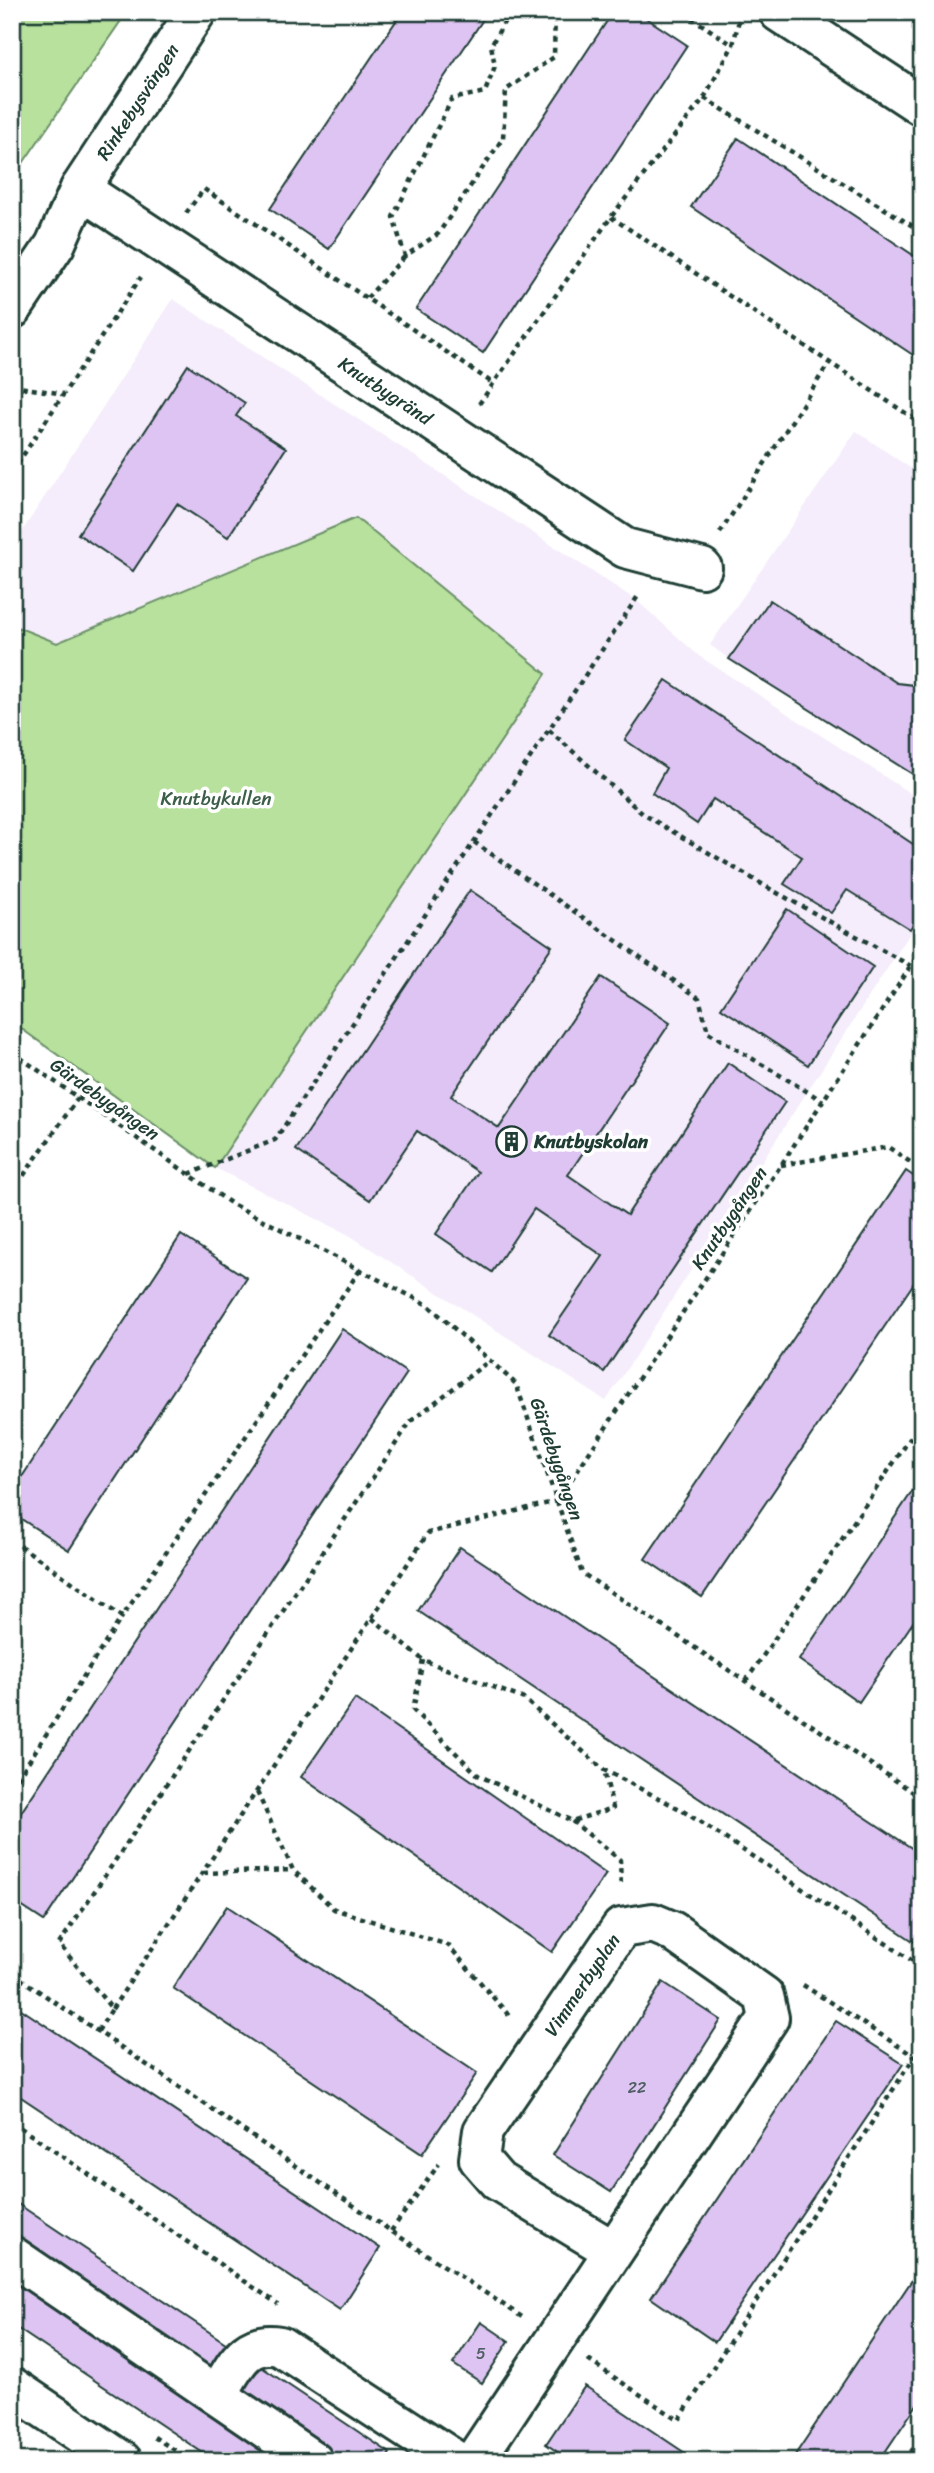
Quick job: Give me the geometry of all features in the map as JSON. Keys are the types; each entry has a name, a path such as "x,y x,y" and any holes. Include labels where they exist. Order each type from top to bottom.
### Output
{"street":[{"name":"Rinkebysvängen","path":"12,309 55,245 80,189 196,12"},
{"path":"779,12 922,106"},
{"name":"Rinkebysvängen","path":"12,270 38,233 80,189"},
{"name":"Knutbygränd","path":"80,189 625,548 702,568"},
{"name":"Vimmerbyplan","path":"479,2159 483,2131 621,1927 653,1923 672,1931 764,1996"},
{"path":"474,2461 769,2018 764,1996"},
{"path":"479,2159 498,2181 614,2251"},
{"path":"12,2256 313,2461"},
{"path":"217,2395 244,2355 253,2347 265,2343 280,2346 456,2461"},
{"path":"12,2387 122,2461"}],"path":[{"path":"405,256 393,217 452,99 485,92 495,66 491,45 510,12"},
{"path":"367,298 405,256 438,234 503,138 506,90 554,57 555,12"},
{"path":"682,12 733,45"},
{"path":"458,436 611,217 704,98 733,45 740,12"},
{"path":"704,98 922,232"},
{"path":"12,472 163,244 204,189 494,384"},
{"path":"611,217 922,424"},
{"path":"916,228 922,221"},
{"path":"702,568 726,521 830,363"},
{"path":"12,386 64,394"},
{"path":"189,1174 275,1140 664,558"},
{"path":"549,730 643,814 772,890 911,966"},
{"path":"474,842 699,998 708,1032 823,1101"},
{"name":"Knutbygången","path":"557,1501 922,949"},
{"name":"Gärdebygången","path":"12,1052 232,1204 428,1305 516,1384 582,1573 922,1798"},
{"path":"12,1192 78,1098"},
{"path":"781,1166 888,1147 922,1170"},
{"path":"12,1787 122,1617 360,1270"},
{"path":"112,2009 59,1944 411,1421 490,1360"},
{"path":"746,1681 922,1421"},
{"path":"98,2031 428,1533 557,1501"},
{"path":"12,1540 122,1617"},
{"path":"372,1618 423,1660 524,1699 604,1770 680,1809 922,1968"},
{"path":"423,1660 413,1710 478,1775 572,1821 620,1860 621,1927"},
{"path":"572,1821 613,1808 604,1770"},
{"path":"257,1792 293,1870 334,1909 448,1945 539,2050"},
{"path":"203,1874 293,1870"},
{"path":"12,1973 391,2231 679,2420 922,2045"},
{"path":"764,1996 790,1977 914,2056"},
{"path":"12,2122 289,2311"},
{"path":"391,2231 441,2162 479,2159"},
{"path":"905,2461 922,2435"}],"shaded area":[{"name":"Knutbyskolan","path":"173,299 636,600 699,656 922,801 922,915 606,1401 349,1235 215,1168 545,674 356,518 57,643 12,625 12,547"},
{"path":"856,431 922,476 922,686 897,683 770,600 729,659 710,645"}],"green space":[{"path":"12,12 127,12 12,179"},
{"name":"Knutbykullen","path":"356,518 546,674 215,1168 12,1022 12,625 57,643"}],"building":[{"path":"402,12 488,12 329,249 270,209"},
{"path":"613,12 637,12 687,45 483,353 416,309"},
{"path":"738,138 922,261 922,361 691,207"},
{"path":"188,365 245,403 236,416 286,448 228,537 177,504 133,571 78,534"},
{"path":"770,600 897,683 922,686 922,780 729,659"},
{"path":"666,680 922,850 922,910 910,929 847,890 831,913 784,884 802,857 713,799 697,824 652,793 666,768 625,740"},
{"name":"Knutbyskolan","path":"470,890 552,946 451,1096 499,1128 601,977 670,1023 568,1175 627,1215 728,1063 785,1102 604,1372 549,1335 603,1256 534,1209 492,1272 436,1234 478,1172 417,1131 370,1200 296,1150"},
{"path":"787,909 873,967 808,1065 721,1008"},
{"path":"906,1171 922,1182 922,1271 702,1597 645,1559"},
{"path":"181,1235 247,1278 69,1550 12,1513 12,1492"},
{"path":"342,1329 407,1373 44,1921 12,1900 12,1826"},
{"path":"922,1477 922,1609 859,1702 799,1660"},
{"path":"460,1547 922,1855 922,1947 418,1611"},
{"path":"355,1699 606,1874 552,1952 301,1777"},
{"path":"227,1906 477,2073 422,2154 173,1988"},
{"path":"663,1982 721,2020 611,2192 553,2155"},
{"path":"12,2003 380,2248 340,2310 12,2091"},
{"path":"836,2021 903,2064 715,2342 651,2298"},
{"path":"12,2200 390,2453 385,2461 215,2461 12,2325"},
{"path":"922,2265 922,2397 879,2461 791,2461"},
{"path":"481,2322 509,2341 482,2383 453,2364"},
{"path":"585,2386 697,2461 571,2461 546,2444"}],"place":[{"name":"Knutbyskolan","path":"511,1141"}]}
